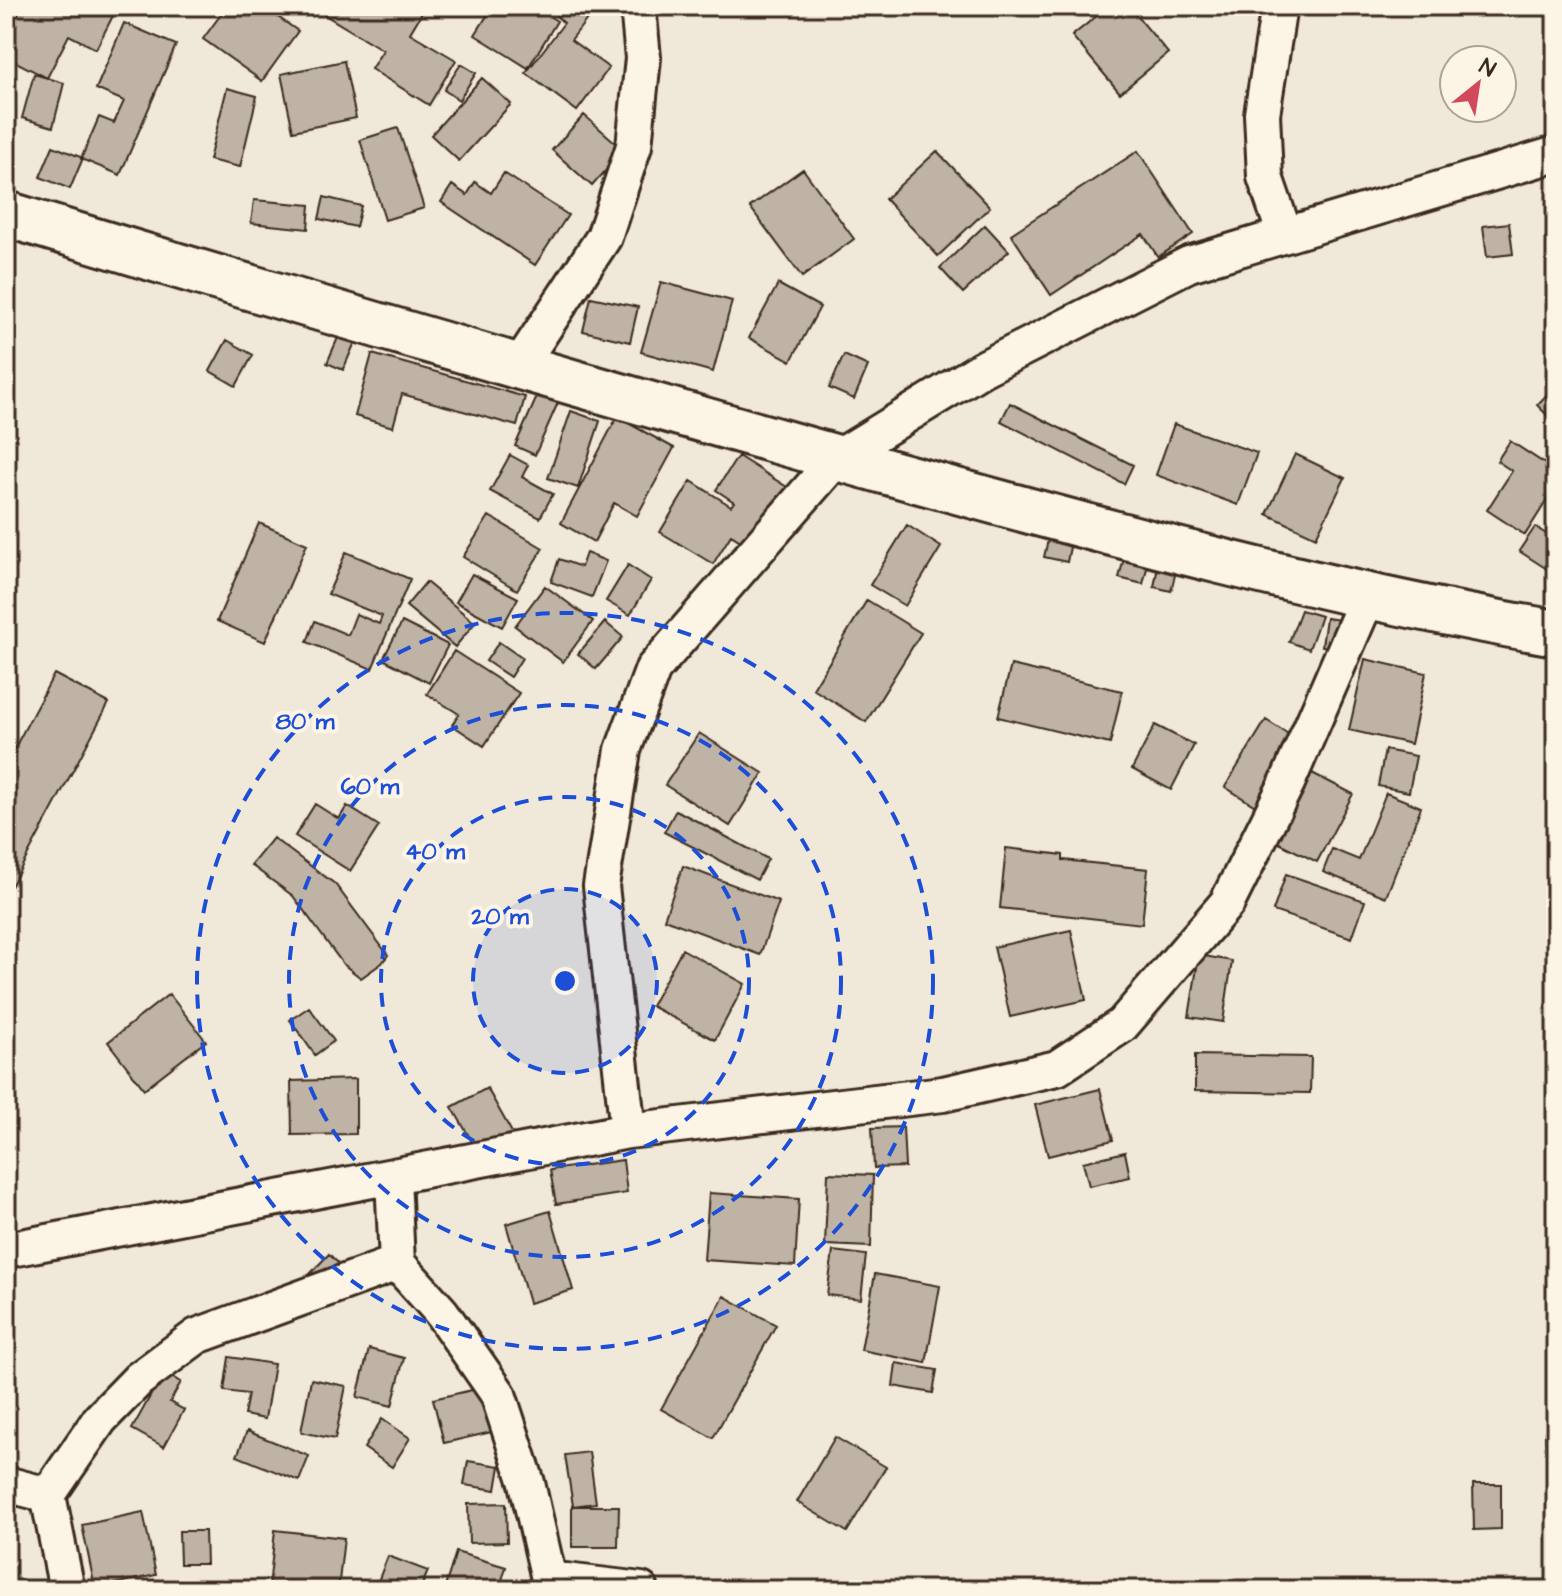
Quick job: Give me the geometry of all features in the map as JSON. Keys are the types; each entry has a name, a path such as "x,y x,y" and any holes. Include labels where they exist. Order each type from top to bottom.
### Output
{"street":[{"path":"517,369 604,237 634,146 643,58 638,6"},
{"path":"1279,6 1262,114 1265,177 1285,235"},
{"path":"628,1131 601,886 623,750 653,669 837,458 982,369 1189,264 1556,154"},
{"path":"6,214 517,369 1136,541 1448,615 1556,633"},
{"path":"6,1250 628,1131 943,1094 1057,1068 1122,1025 1171,972 1227,903 1287,783 1368,596"},
{"path":"393,1177 397,1263 441,1312 498,1394 527,1483 547,1585 641,1590"},
{"path":"67,1590 48,1495 100,1419 139,1379 197,1336 397,1263"},
{"path":"6,1484 48,1495"}],"building":[{"path":"22,6 118,6 96,49 69,35 47,78 6,57 6,38"},
{"path":"227,6 262,6 298,31 262,81 203,39"},
{"path":"323,6 426,6 410,33 456,60 429,105 371,69 383,50 320,12"},
{"path":"493,6 533,6 557,21 528,68 475,35"},
{"path":"564,6 589,6 594,10 571,40 609,68 577,111 526,73 564,23 556,16"},
{"path":"1109,6 1129,6 1168,53 1120,93 1072,36"},
{"path":"124,23 176,45 120,175 81,159 99,117 114,123 124,101 96,89"},
{"path":"344,61 356,118 293,131 281,74"},
{"path":"461,64 476,73 459,100 444,90"},
{"path":"34,74 64,83 53,127 22,118"},
{"path":"482,78 511,104 459,161 431,135"},
{"path":"227,88 257,96 240,167 209,160"},
{"path":"584,115 624,150 592,186 552,150"},
{"path":"398,128 424,208 385,220 360,140"},
{"path":"53,146 83,158 70,189 40,177"},
{"path":"937,151 990,207 938,256 885,199"},
{"path":"1138,151 1193,234 1158,257 1143,234 1051,295 1011,234"},
{"path":"803,169 854,239 802,277 750,207"},
{"path":"504,173 568,215 535,265 441,202 452,185 467,195 475,182 491,193"},
{"path":"324,197 361,206 356,227 319,219"},
{"path":"254,200 310,205 308,229 251,223"},
{"path":"1509,223 1513,254 1487,257 1483,226"},
{"path":"985,225 1009,251 963,293 940,268"},
{"path":"661,282 732,301 713,372 641,352"},
{"path":"778,284 820,307 791,361 749,338"},
{"path":"591,297 638,307 630,342 583,331"},
{"path":"340,333 356,340 343,370 327,363"},
{"path":"227,340 253,355 236,386 210,371"},
{"path":"372,354 525,397 517,426 402,394 393,427 355,416"},
{"path":"844,355 868,366 854,399 829,388"},
{"path":"1556,385 1556,422 1555,423 1537,405"},
{"path":"540,390 560,398 535,455 515,446"},
{"path":"1010,403 1133,465 1124,484 1001,421"},
{"path":"571,411 600,421 578,488 548,478"},
{"path":"617,417 674,448 637,516 614,503 594,542 561,523"},
{"path":"1174,424 1257,453 1238,505 1156,475"},
{"path":"1556,438 1556,459 1546,449"},
{"path":"1510,441 1556,471 1556,486 1525,535 1487,510 1512,471 1497,461"},
{"path":"1295,454 1345,478 1316,537 1267,514"},
{"path":"510,455 528,465 522,477 553,494 540,518 490,491"},
{"path":"738,456 787,487 750,547 731,535 713,564 660,532 691,481 731,506 734,502 716,490"},
{"path":"489,516 543,548 517,590 463,557"},
{"path":"259,523 307,544 265,642 217,621"},
{"path":"907,525 941,547 905,606 870,585"},
{"path":"1051,527 1073,532 1067,562 1044,557"},
{"path":"1535,527 1556,540 1556,562 1550,571 1519,551"},
{"path":"346,552 410,579 372,669 307,642 315,621 348,635 356,614 379,624 382,616 328,594"},
{"path":"586,553 606,561 592,597 551,582 559,559 581,567"},
{"path":"1124,558 1148,564 1143,584 1119,578"},
{"path":"628,565 651,580 630,615 606,601"},
{"path":"1158,566 1176,571 1171,591 1154,587"},
{"path":"472,574 518,598 502,627 456,602"},
{"path":"426,582 475,623 455,647 406,606"},
{"path":"545,586 593,621 563,662 515,626"},
{"path":"867,600 921,633 866,722 813,689"},
{"path":"1301,610 1321,616 1309,649 1289,642"},
{"path":"1326,618 1348,621 1343,649 1322,646"},
{"path":"402,622 448,645 429,683 383,659"},
{"path":"605,622 623,637 596,669 578,654"},
{"path":"499,642 522,658 510,677 486,661"},
{"path":"454,651 519,693 484,746 452,725 459,714 427,694"},
{"path":"1365,659 1426,673 1411,744 1349,730"},
{"path":"1011,665 1122,691 1110,744 998,717"},
{"path":"54,674 109,703 6,896 6,764"},
{"path":"1266,720 1298,740 1257,807 1225,787"},
{"path":"1155,725 1194,745 1171,790 1132,769"},
{"path":"699,733 763,773 730,826 665,785"},
{"path":"1385,750 1416,756 1409,792 1378,786"},
{"path":"1310,772 1353,794 1317,862 1275,841"},
{"path":"1386,793 1421,807 1386,897 1323,872 1332,849 1359,860"},
{"path":"315,804 339,819 347,806 379,826 350,871 295,836"},
{"path":"676,810 768,859 757,880 664,832"},
{"path":"273,838 335,884 388,955 382,963 361,978 343,964 293,896 251,865"},
{"path":"1006,848 1063,855 1063,860 1148,869 1142,924 1000,908"},
{"path":"683,866 779,902 760,955 664,919"},
{"path":"1286,874 1365,901 1352,938 1273,911"},
{"path":"1071,930 1086,1000 1010,1017 994,947"},
{"path":"682,949 745,984 715,1040 651,1006"},
{"path":"1199,955 1232,961 1223,1022 1189,1017"},
{"path":"169,994 206,1041 144,1089 108,1042"},
{"path":"309,1007 334,1041 315,1055 290,1020"},
{"path":"1195,1055 1311,1057 1310,1093 1195,1091"},
{"path":"356,1079 356,1134 292,1135 291,1081"},
{"path":"487,1088 519,1145 485,1164 452,1107"},
{"path":"1100,1089 1113,1140 1048,1156 1035,1105"},
{"path":"903,1127 905,1167 874,1168 872,1128"},
{"path":"1125,1152 1130,1177 1089,1186 1083,1162"},
{"path":"623,1160 627,1193 556,1204 550,1170"},
{"path":"828,1173 873,1175 871,1247 825,1245"},
{"path":"709,1193 799,1199 795,1266 704,1260"},
{"path":"550,1211 573,1290 529,1303 506,1224"},
{"path":"833,1251 866,1255 861,1299 827,1295"},
{"path":"329,1254 345,1270 326,1290 309,1275"},
{"path":"875,1274 940,1286 926,1363 861,1350"},
{"path":"724,1296 776,1325 713,1438 661,1409"},
{"path":"369,1349 404,1358 392,1406 357,1397"},
{"path":"229,1357 274,1364 265,1419 244,1415 248,1394 224,1391"},
{"path":"896,1363 937,1370 933,1393 893,1386"},
{"path":"163,1373 181,1382 170,1402 184,1410 164,1447 132,1429"},
{"path":"311,1379 346,1386 335,1439 301,1432"},
{"path":"485,1387 496,1431 444,1443 433,1399"},
{"path":"382,1419 410,1438 392,1467 364,1448"},
{"path":"247,1431 309,1456 299,1481 237,1456"},
{"path":"1545,1432 1556,1432 1556,1453 1546,1453"},
{"path":"835,1437 886,1467 847,1532 797,1502"},
{"path":"589,1452 596,1503 573,1506 565,1455"},
{"path":"468,1461 500,1466 496,1490 464,1485"},
{"path":"1473,1484 1501,1484 1501,1529 1474,1530"},
{"path":"506,1503 507,1542 469,1543 468,1504"},
{"path":"572,1506 619,1506 618,1547 572,1547"},
{"path":"143,1512 156,1575 95,1588 82,1525"},
{"path":"275,1530 344,1538 338,1590 269,1588"},
{"path":"179,1531 205,1531 206,1564 180,1564"},
{"path":"456,1552 506,1567 499,1590 444,1590"},
{"path":"388,1556 428,1571 420,1590 393,1590 377,1584"}]}
